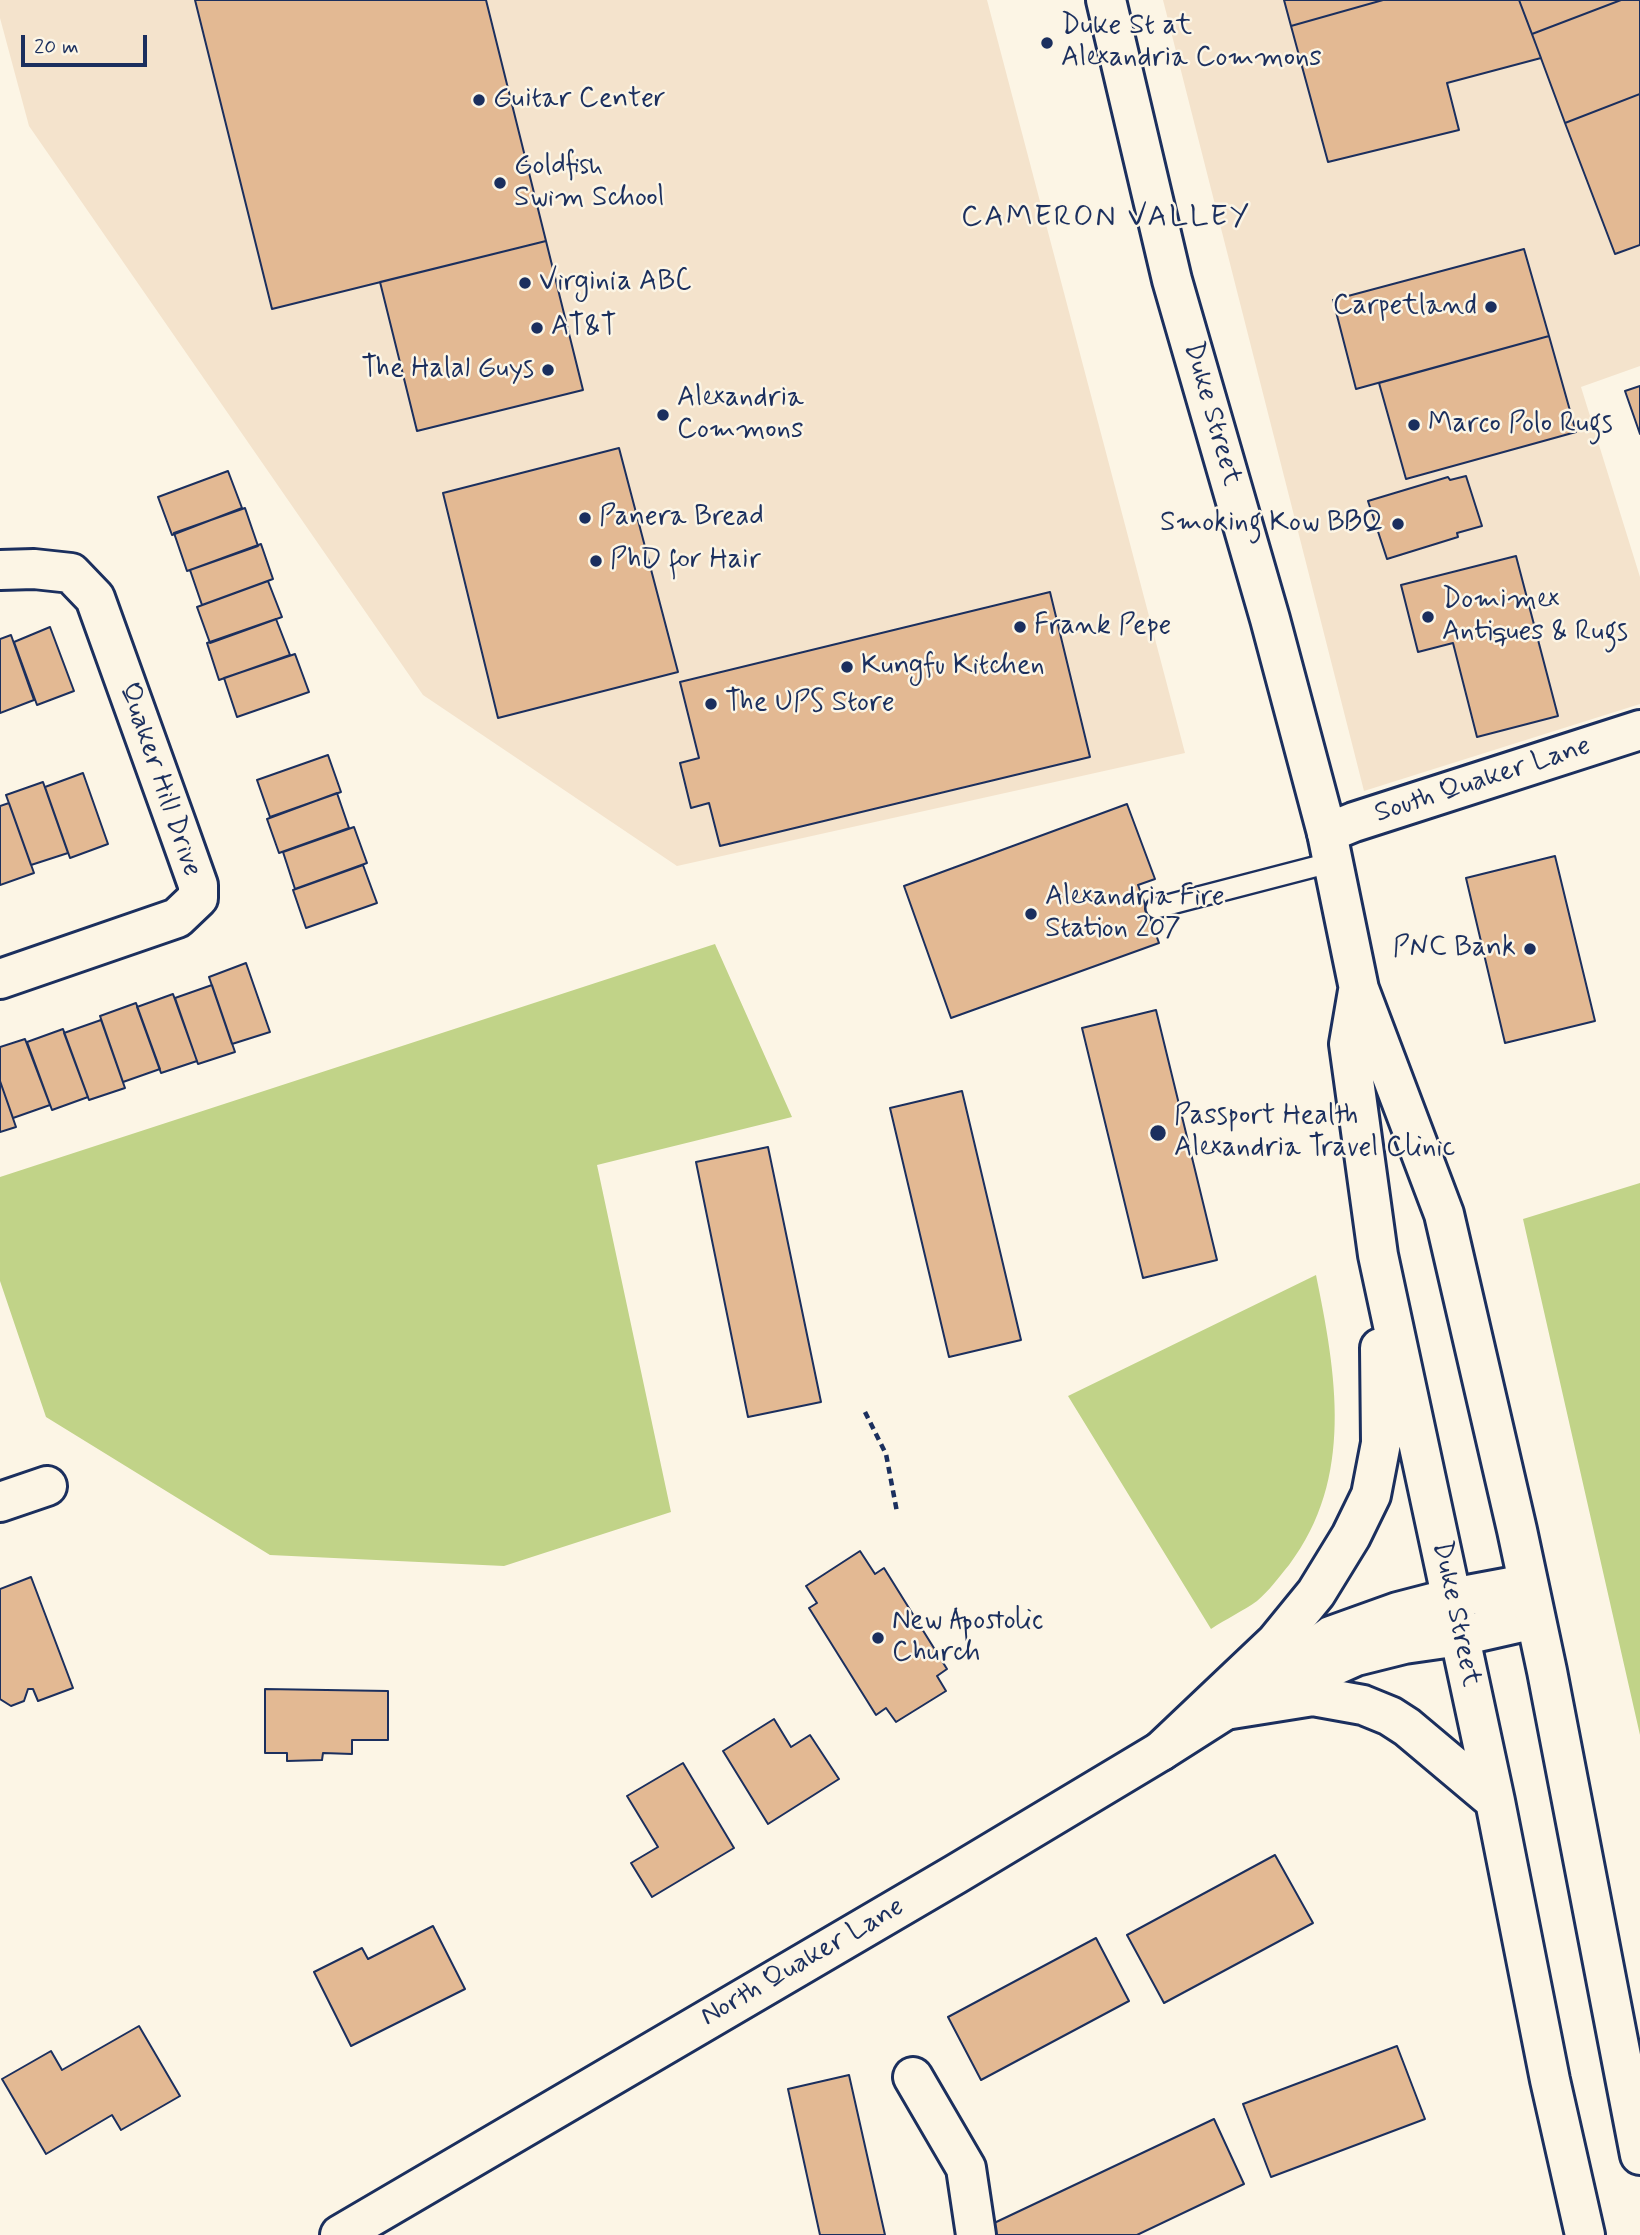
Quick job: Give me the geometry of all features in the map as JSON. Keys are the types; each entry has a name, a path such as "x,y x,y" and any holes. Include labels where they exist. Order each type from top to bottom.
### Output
{"main road":[{"name":"Duke Street","path":"1106,0 1172,280 1270,619 1330,847 1359,989 1444,1214 1531,1602 1640,2155"},
{"name":"Quaker Hill Drive","path":"0,570 34,569 71,573 94,598 198,885 198,898 177,918 0,979"},
{"name":"South Quaker Lane","path":"1330,847 1365,818 1640,730"},
{"name":"Duke Street","path":"1359,989 1349,1044 1378,1255 1495,1801 1550,2080 1585,2235"},
{"path":"1161,1751 1276,1642 1316,1593 1344,1548 1371,1495 1381,1443 1378,1255"},
{"path":"0,1502 47,1486"},
{"name":"North Quaker Lane","path":"340,2235 1161,1751 1263,1686 1331,1636 1379,1617 1452,1598 1531,1602"},
{"name":"North Quaker Lane","path":"1263,1686 1293,1686 1356,1656 1404,1644 1460,1636 1531,1602"},
{"path":"1225,1710 1313,1696 1363,1705 1390,1716 1407,1727 1495,1801"},
{"path":"913,2077 966,2168 976,2235"}],"lane":[{"path":"1156,908 1330,847"}],"path":[{"path":"865,1412 886,1454 897,1512"}],"shaded area":[{"name":"Alexandria Commons","path":"0,0 987,0 1185,753 677,866 423,695 29,126 0,18"},
{"path":"1163,0 1640,0 1640,366 1581,387 1640,577 1640,704 1364,791"}],"green space":[{"path":"715,944 792,1117 597,1165 671,1512 504,1566 270,1555 46,1417 0,1281 0,1177"},
{"path":"1640,1183 1640,1735 1523,1219"},
{"path":"1316,1275 1334,1387 1332,1461 1324,1497 1310,1532 1274,1584 1257,1601 1211,1629 1068,1396"}],"building":[{"path":"195,0 486,0 546,241 272,309"},
{"path":"1284,0 1383,0 1291,26"},
{"path":"1383,0 1519,0 1541,58 1447,83 1459,130 1328,162 1291,26"},
{"path":"1519,0 1621,0 1532,34"},
{"path":"1621,0 1640,0 1640,94 1565,123 1532,34"},
{"path":"1640,94 1640,245 1615,254 1565,123"},
{"path":"546,241 583,390 417,431 380,282"},
{"path":"1524,249 1549,336 1356,389 1333,300"},
{"path":"1549,336 1576,432 1406,479 1379,383"},
{"path":"1640,386 1640,434 1625,391"},
{"path":"619,448 678,672 498,718 443,493"},
{"path":"228,471 242,508 172,535 158,497"},
{"path":"1466,476 1482,526 1457,533 1458,537 1387,559 1368,501 1448,477 1450,480"},
{"path":"245,508 258,546 187,571 174,533"},
{"path":"261,544 273,579 202,605 190,570"},
{"path":"1516,556 1558,716 1477,737 1453,643 1418,652 1401,585"},
{"path":"268,581 282,617 210,643 197,607"},
{"path":"1050,592 1090,757 720,846 709,803 691,808 680,763 699,758 680,682"},
{"path":"276,619 290,655 219,680 207,643"},
{"path":"50,627 74,691 37,705 14,642"},
{"path":"11,635 34,700 0,713 0,639"},
{"path":"295,654 309,692 237,717 224,678"},
{"path":"328,755 341,792 270,817 257,780"},
{"path":"83,773 108,844 70,858 45,787"},
{"path":"43,782 68,853 31,865 6,795"},
{"path":"337,793 349,828 279,853 267,819"},
{"path":"9,803 34,873 0,885 0,806"},
{"name":"Alexandria Fire Station 207","path":"1127,804 1155,879 1138,885 1159,943 951,1018 904,886"},
{"path":"354,827 367,863 295,889 283,852"},
{"name":"PNC Bank","path":"1555,856 1595,1021 1505,1043 1466,878"},
{"path":"363,865 377,903 306,928 293,890"},
{"path":"246,963 270,1032 232,1044 209,977"},
{"path":"212,985 235,1052 198,1064 175,998"},
{"path":"173,994 197,1061 161,1073 137,1007"},
{"path":"136,1003 160,1069 123,1082 100,1016"},
{"path":"1156,1010 1217,1260 1143,1278 1082,1028"},
{"path":"101,1020 125,1088 89,1100 64,1033"},
{"path":"63,1029 88,1097 52,1110 27,1042"},
{"path":"25,1039 50,1105 13,1118 0,1081 0,1047"},
{"path":"0,1081 16,1127 0,1132"},
{"path":"962,1091 1021,1340 949,1357 890,1108"},
{"path":"768,1147 821,1402 748,1417 696,1162"},
{"name":"New Apostolic Church","path":"860,1551 875,1574 884,1568 947,1669 937,1676 946,1691 896,1722 886,1708 876,1715 809,1608 817,1603 806,1586"},
{"path":"31,1577 73,1688 38,1701 33,1689 28,1689 24,1701 11,1706 0,1699 0,1589"},
{"path":"265,1689 388,1691 388,1740 352,1740 352,1754 323,1753 322,1760 287,1761 287,1753 265,1753"},
{"path":"774,1719 791,1747 810,1735 839,1779 768,1824 723,1751"},
{"path":"683,1763 734,1848 652,1897 631,1863 658,1847 627,1796"},
{"path":"1275,1855 1313,1923 1164,2003 1127,1935"},
{"path":"433,1926 465,1989 351,2046 314,1972 362,1948 368,1959"},
{"path":"1096,1938 1129,2001 981,2080 948,2017"},
{"path":"139,2026 180,2096 121,2130 112,2115 46,2154 2,2079 51,2051 62,2070"},
{"path":"1397,2046 1425,2119 1271,2177 1243,2104"},
{"path":"849,2075 885,2235 820,2235 788,2089"},
{"path":"1214,2119 1244,2184 1137,2235 997,2235 992,2224"}],"place":[{"name":"Duke St at Alexandria Commons","path":"1047,43"},
{"name":"Guitar Center","path":"479,100"},
{"name":"Goldfish Swim School","path":"500,183"},
{"name":"Virginia ABC","path":"525,283"},
{"name":"Carpetland","path":"1491,307"},
{"name":"AT&T","path":"537,328"},
{"name":"The Halal Guys","path":"548,370"},
{"name":"Alexandria Commons","path":"663,415"},
{"name":"Marco Polo Rugs","path":"1414,425"},
{"name":"Panera Bread","path":"585,518"},
{"name":"Smoking Kow BBQ","path":"1398,524"},
{"name":"PhD for Hair","path":"596,561"},
{"name":"Domimex Antiques & Rugs","path":"1428,617"},
{"name":"Frank Pepe","path":"1020,627"},
{"name":"Kungfu Kitchen","path":"847,667"},
{"name":"The UPS Store","path":"711,704"},
{"name":"Alexandria Fire Station 207","path":"1031,914"},
{"name":"PNC Bank","path":"1530,949"},
{"name":"Passport Health Alexandria Travel Clinic","path":"1158,1133"},
{"name":"New Apostolic Church","path":"878,1638"}],"district":[{"name":"CAMERON VALLEY","path":"1106,219"}]}
